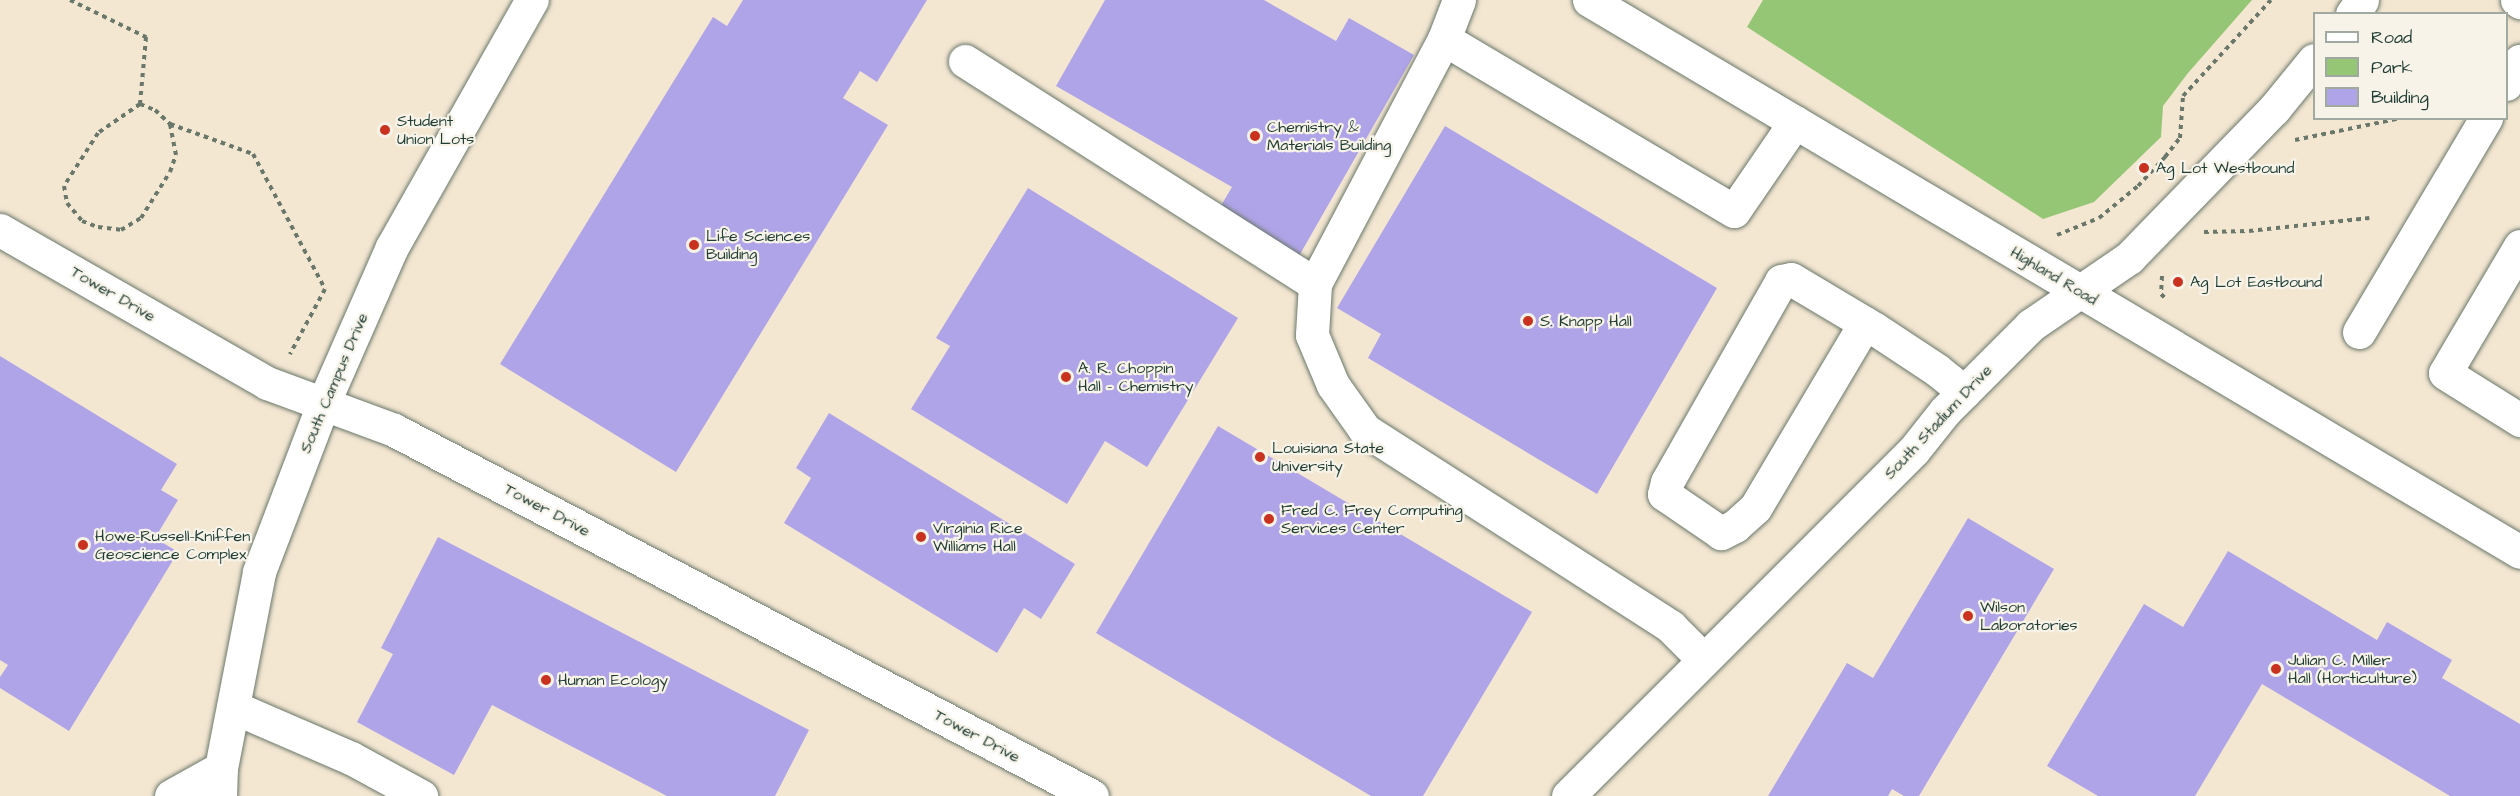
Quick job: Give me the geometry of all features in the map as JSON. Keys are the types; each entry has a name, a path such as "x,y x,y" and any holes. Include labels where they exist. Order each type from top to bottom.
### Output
{"street":[{"name":"South Campus Drive","path":"221,782 259,572 323,404 392,247 532,0"},
{"path":"1459,0 1444,39 1315,284 1312,335 1333,385 1365,430 1670,626 1704,659"},
{"name":"Highland Road","path":"1588,0 2520,552"},
{"path":"1444,39 1734,211 1775,156 1795,122"},
{"path":"965,61 1315,284"},
{"name":"South Stadium Drive","path":"1569,796 1914,450 1933,425 2031,325 2129,258 2274,109 2313,61"},
{"path":"2508,81 2520,61"},
{"path":"2360,332 2485,120"},
{"name":"Tower Drive","path":"0,230 267,383 394,430 1092,796"},
{"path":"2520,246 2445,373 2520,420"},
{"path":"1865,323 1755,508 1735,526 1721,533 1664,494 1667,482 1781,281 1791,279 1865,323 1937,370 1964,392"},
{"path":"233,707 351,758 421,796"},
{"path":"171,796 221,782"}],"path":[{"path":"70,0 146,37 140,104"},
{"path":"2058,235 2099,218 2138,186 2165,157 2180,138 2183,96 2271,0"},
{"path":"140,104 98,133 64,186 67,203 82,221 98,227 121,230 141,218 170,172 176,154 170,124"},
{"path":"140,104 155,110 170,124 253,154 325,290 287,360"},
{"path":"2287,142 2392,120"},
{"path":"2194,232 2249,231 2369,218"},
{"path":"2162,270 2161,294 2169,303"}],"green space":[{"path":"1763,0 2252,0 2188,73 2163,106 2161,137 2094,202 2043,219 1747,27"}],"building":[{"name":"Life Sciences Building","path":"743,0 927,0 877,82 860,71 843,98 888,125 676,472 500,364 713,17 727,26"},
{"name":"Chemistry & Materials Building","path":"1105,0 1264,0 1336,41 1349,18 1414,55 1299,256 1219,209 1232,187 1056,86"},
{"name":"S. Knapp Hall","path":"1445,126 1717,288 1597,494 1368,358 1381,334 1337,308"},
{"name":"A. R. Choppin Hall - Chemistry","path":"1028,188 1238,318 1147,467 1105,441 1067,504 911,409 950,346 936,338"},
{"name":"Howe-Russell-Kniffen Geoscience Complex","path":"0,356 177,464 161,490 178,500 155,538 178,552 69,731 0,688 0,677 8,665 0,660"},
{"name":"Virginia Rice Williams Hall","path":"829,413 1075,564 1041,619 1024,608 997,653 784,523 811,478 796,468"},
{"name":"Fred C. Frey Computing Services Center","path":"1218,426 1532,612 1423,796 1371,796 1096,633"},
{"name":"Wilson Laboratories","path":"1968,518 2054,569 1919,796 1904,796 1892,789 1888,796 1768,796 1847,663 1873,678"},
{"name":"Human Ecology","path":"438,537 809,730 775,796 667,796 492,705 454,775 357,722 393,654 381,648"},
{"name":"Julian C. Miller Hall (Horticulture)","path":"2228,551 2377,640 2387,622 2452,660 2442,678 2520,724 2520,796 2450,796 2262,684 2195,796 2098,796 2047,766 2144,604 2183,627"}],"place":[{"name":"Student Union Lots","path":"385,130"},
{"name":"Chemistry & Materials Building","path":"1255,136"},
{"name":"Ag Lot Westbound","path":"2144,168"},
{"name":"Life Sciences Building","path":"694,245"},
{"name":"Ag Lot Eastbound","path":"2178,282"},
{"name":"S. Knapp Hall","path":"1528,321"},
{"name":"A. R. Choppin Hall - Chemistry","path":"1066,377"},
{"name":"Louisiana State University","path":"1260,457"},
{"name":"Fred C. Frey Computing Services Center","path":"1269,519"},
{"name":"Virginia Rice Williams Hall","path":"921,537"},
{"name":"Howe-Russell-Kniffen Geoscience Complex","path":"83,545"},
{"name":"Wilson Laboratories","path":"1968,616"},
{"name":"Julian C. Miller Hall (Horticulture)","path":"2276,669"},
{"name":"Human Ecology","path":"546,680"}]}
